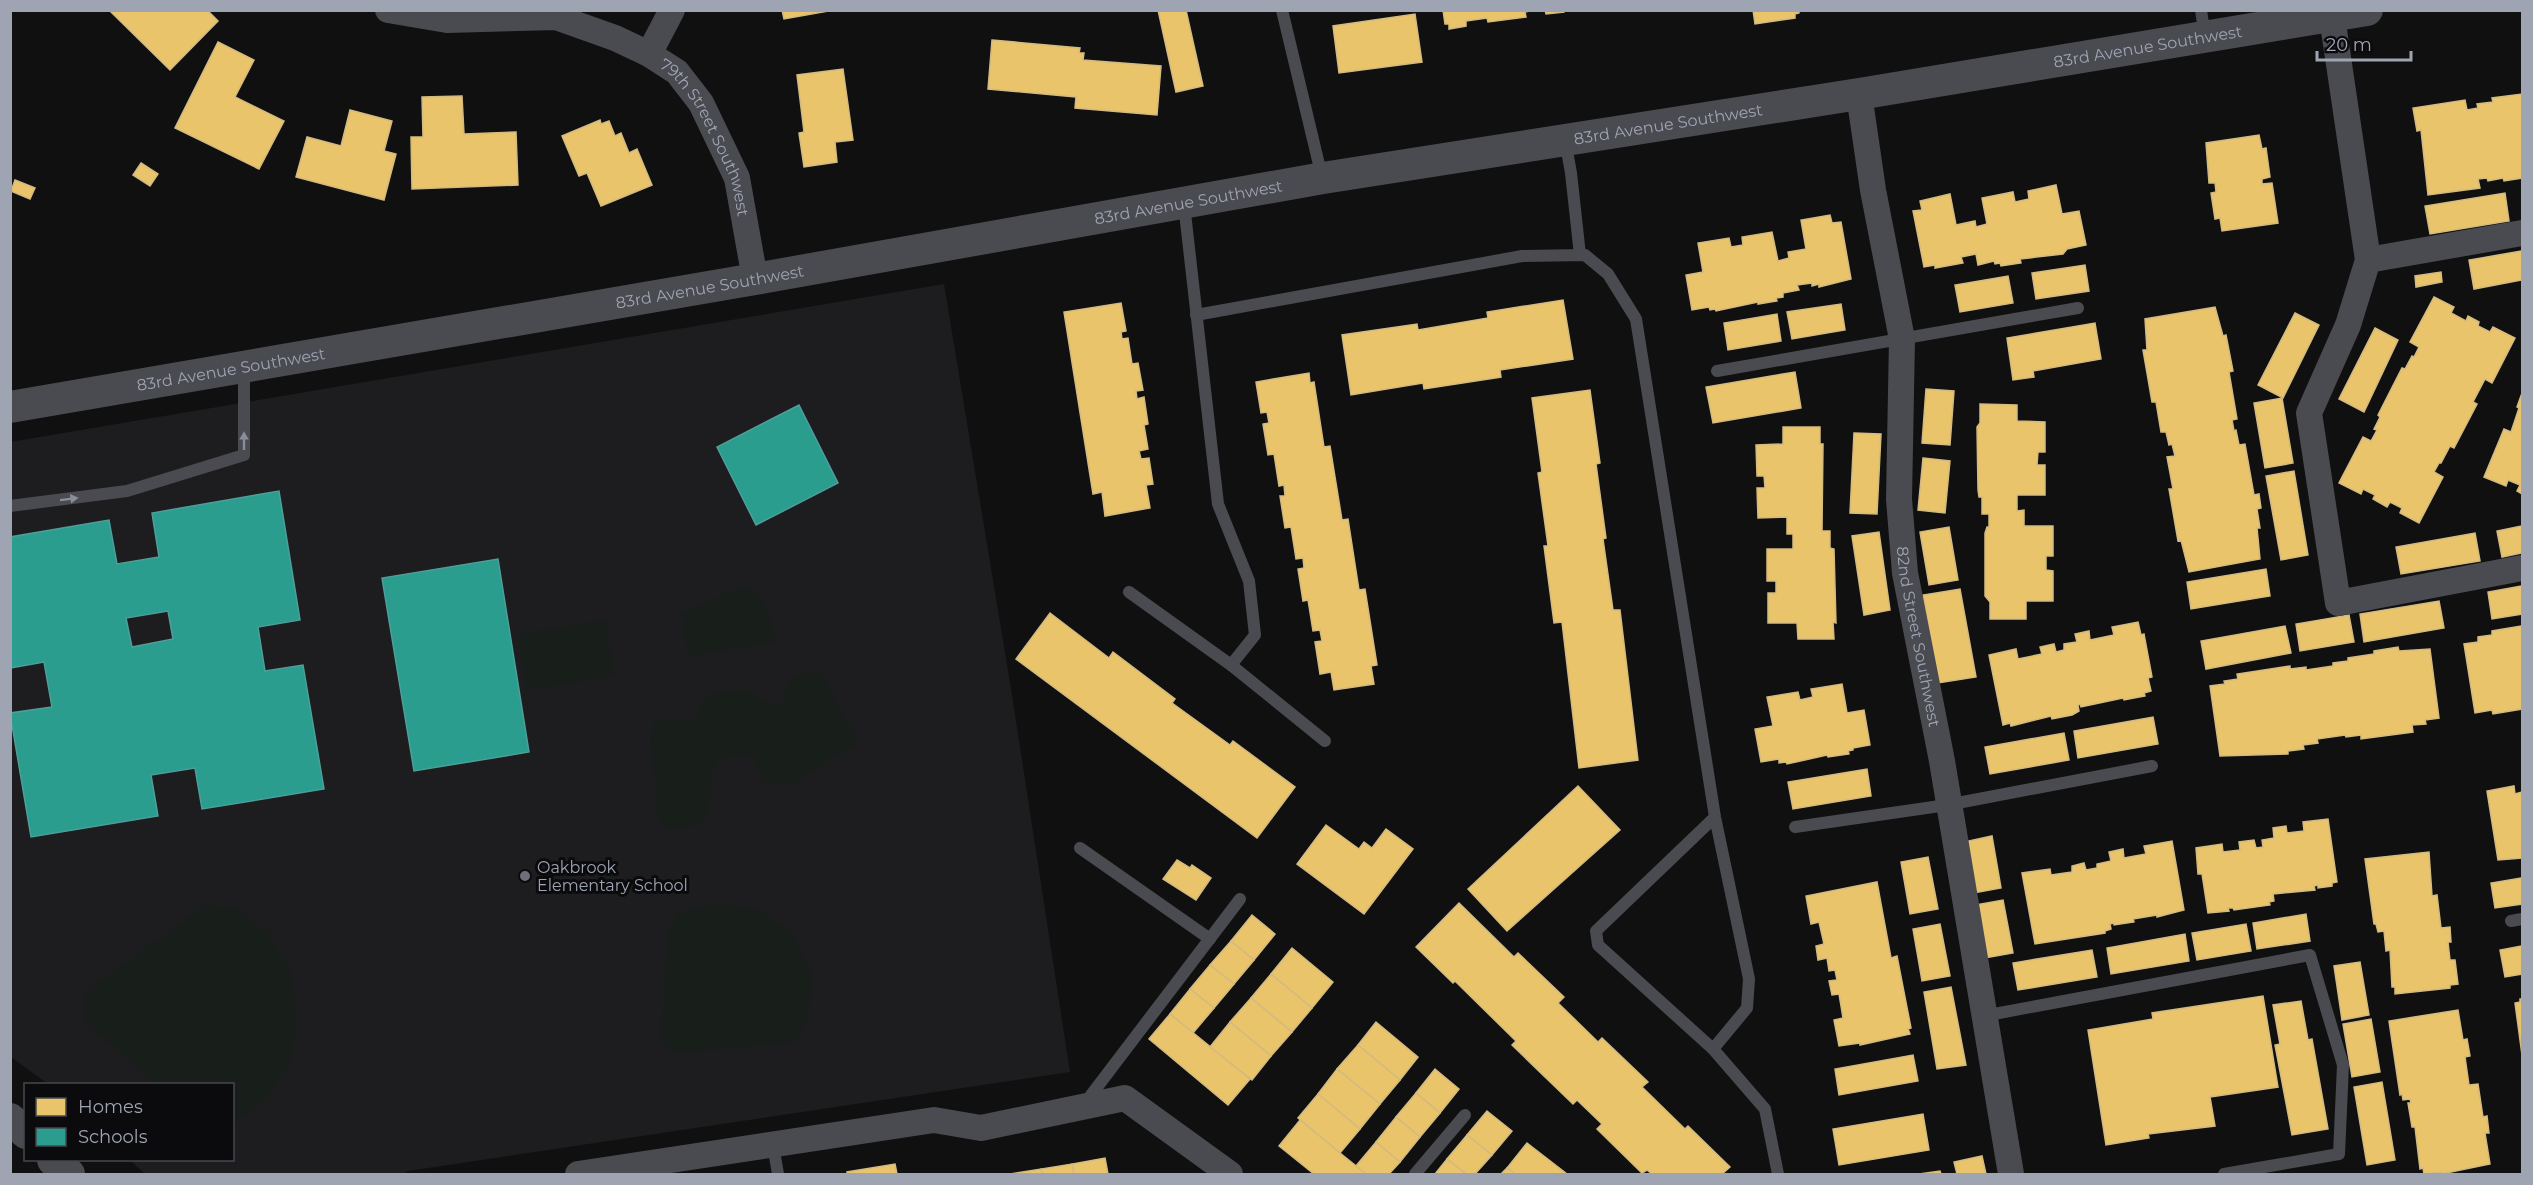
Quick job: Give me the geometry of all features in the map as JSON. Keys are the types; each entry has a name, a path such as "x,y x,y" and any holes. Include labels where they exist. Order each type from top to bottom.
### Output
{"street":[{"path":"388,10 447,20 556,17 615,38 649,54"},
{"name":"79th Street Southwest","path":"672,10 649,54 677,72 701,103 718,136 737,178 755,279"},
{"name":"83rd Avenue Southwest","path":"10,407 755,279 1323,178 1859,94 2203,24 2332,17 2367,10"},
{"path":"2332,17 2368,260 2348,325 2309,413 2338,603 2523,568"},
{"name":"82nd Street Southwest","path":"1859,94 1873,190 1902,339 1899,499 1905,573 1942,761 1947,805 2011,1174"},
{"path":"2368,260 2523,233"},
{"path":"578,1174 933,1120 981,1128 1125,1098 1230,1174"},
{"path":"10,1119 24,1131"},
{"path":"54,1161 69,1174"}],"lane":[{"path":"1282,10 1323,178"},
{"path":"1565,140 1580,255"},
{"path":"1184,203 1218,504 1249,581 1255,635 1231,665"},
{"path":"1196,315 1522,256 1585,255 1608,274 1636,319 1715,817 1749,979 1747,1008 1713,1049"},
{"path":"1717,371 2078,308"},
{"path":"10,506 127,491 244,455 244,367"},
{"path":"1129,592 1231,665 1325,741"},
{"path":"1795,827 1947,805 2152,766"},
{"path":"1715,817 1596,931 1598,945 1713,1049 1765,1108 1778,1174"},
{"path":"1080,848 1210,939"},
{"path":"1082,1107 1240,899"},
{"path":"1983,1016 2310,955 2343,1065 2339,1154 2224,1174"},
{"path":"1415,1174 1465,1115"},
{"path":"773,1145 778,1174"}],"shaded area":[{"name":"Oakbrook Elementary School","path":"944,284 1012,695 1070,1072 408,1171 403,1174 145,1174 131,1161 234,1161 234,1083 47,1083 11,1057 10,442"},
{"path":"754,588 767,610 777,642 688,656 682,615 736,589"},
{"path":"605,620 614,676 527,690 518,634"},
{"path":"820,672 859,742 787,785 768,782 753,757 749,755 725,757 715,762 713,766 707,817 695,825 681,828 667,826 662,822 658,816 650,732 655,723 695,719 708,695 719,691 747,690 768,704 777,705 784,700 791,680 804,674"},
{"path":"717,904 756,909 793,933 813,978 808,1020 794,1042 674,1053 660,1039 669,926 682,912"},
{"path":"206,905 239,909 269,934 290,971 297,1018 290,1061 270,1095 234,1122 234,1083 155,1083 85,1022 85,992"}],"building: Homes":[{"path":"109,10 207,10 218,21 170,70"},
{"path":"782,10 834,10 784,19"},
{"path":"1158,10 1186,10 1203,86 1176,92"},
{"path":"1443,10 1535,10 1525,12 1526,17 1488,22 1487,18 1466,21 1466,26 1449,29 1449,24 1445,24"},
{"path":"1545,10 1564,10 1564,12 1546,14"},
{"path":"1753,10 1799,10 1799,13 1795,14 1795,18 1755,24"},
{"path":"1415,14 1422,62 1339,73 1333,26"},
{"path":"992,40 1080,48 1079,53 1084,53 1083,60 1161,66 1157,115 1075,108 1076,97 988,89"},
{"path":"218,42 254,60 235,97 284,121 259,169 175,128"},
{"path":"843,69 853,140 835,142 837,162 804,167 799,133 804,132 797,75"},
{"path":"2522,94 2522,178 2504,181 2503,178 2488,181 2487,178 2478,179 2480,188 2428,195 2421,130 2417,131 2413,108 2465,100 2467,110 2478,108 2477,104 2493,102 2492,98"},
{"path":"462,96 464,134 516,132 518,185 412,189 411,137 423,137 422,97"},
{"path":"350,110 392,121 384,151 396,154 384,200 296,177 307,137 341,146"},
{"path":"600,120 601,124 609,121 615,136 621,133 629,153 637,149 652,185 601,206 587,173 579,176 562,136"},
{"path":"2259,135 2262,149 2266,148 2270,177 2262,179 2262,184 2272,183 2278,223 2222,231 2220,218 2215,219 2211,193 2216,192 2215,183 2209,183 2206,143"},
{"path":"141,163 158,174 150,186 133,175"},
{"path":"15,180 35,188 30,199 11,191"},
{"path":"2056,185 2062,214 2079,211 2086,245 2067,249 2063,254 2020,259 2021,263 2001,266 2000,263 1995,264 1994,261 1978,265 1976,254 1961,257 1963,263 1935,268 1935,265 1924,267 1913,211 1922,210 1920,201 1950,194 1956,225 1975,221 1976,227 1987,224 1982,198 2013,192 2015,202 2029,199 2028,191"},
{"path":"2505,193 2509,221 2430,234 2425,206"},
{"path":"1830,215 1832,223 1841,222 1851,279 1819,287 1819,284 1812,286 1812,283 1797,285 1799,290 1783,293 1783,297 1776,298 1777,301 1758,304 1758,302 1716,311 1715,309 1710,310 1709,307 1692,310 1686,275 1703,272 1698,243 1729,238 1731,247 1743,245 1742,237 1772,232 1778,261 1789,258 1788,252 1806,249 1801,220"},
{"path":"2522,251 2522,280 2474,289 2469,260"},
{"path":"2085,265 2089,291 2036,299 2032,273"},
{"path":"2441,272 2442,282 2416,287 2415,276"},
{"path":"2008,276 2013,303 1960,312 1955,285"},
{"path":"2434,297 2454,307 2451,313 2466,321 2468,316 2479,322 2478,326 2490,332 2493,327 2515,338 2492,383 2485,379 2473,402 2477,404 2454,448 2450,446 2434,472 2443,477 2419,523 2400,513 2402,508 2390,502 2387,507 2373,499 2375,495 2363,489 2361,494 2339,483 2363,437 2371,441 2377,430 2374,429 2380,417 2378,415 2402,368 2405,369 2419,347 2410,342"},
{"path":"1563,300 1573,359 1500,370 1501,377 1424,389 1423,383 1351,395 1342,335 1417,324 1418,330 1488,318 1487,312"},
{"path":"1121,303 1126,331 1121,332 1122,339 1128,338 1132,364 1138,363 1143,390 1136,391 1137,399 1144,397 1148,424 1144,425 1148,449 1139,451 1141,459 1149,458 1153,484 1146,485 1150,508 1105,516 1102,492 1093,494 1064,312"},
{"path":"1841,304 1845,330 1792,339 1787,312"},
{"path":"2215,307 2223,336 2226,335 2233,371 2229,372 2237,419 2232,420 2234,431 2236,430 2239,445 2245,444 2254,495 2259,494 2261,508 2257,509 2260,528 2257,528 2260,559 2189,572 2181,540 2178,541 2169,489 2173,489 2167,457 2175,456 2166,432 2161,432 2156,402 2152,402 2143,350 2147,350 2145,319"},
{"path":"2295,313 2319,325 2283,398 2258,385"},
{"path":"1777,314 1781,341 1728,350 1724,323"},
{"path":"2095,323 2101,359 2033,371 2034,377 2013,380 2007,338"},
{"path":"2375,328 2398,340 2364,412 2339,399"},
{"path":"1795,372 1801,408 1713,423 1706,387"},
{"path":"1309,373 1310,383 1314,382 1324,447 1330,446 1342,520 1348,519 1359,590 1365,589 1377,665 1371,666 1374,684 1334,690 1331,672 1320,674 1315,642 1322,641 1320,630 1313,631 1308,600 1303,601 1298,569 1304,568 1303,558 1296,559 1291,527 1285,528 1280,496 1285,496 1284,485 1279,486 1274,454 1268,455 1263,424 1269,423 1267,412 1261,413 1256,382"},
{"path":"1926,389 1954,391 1950,445 1922,443"},
{"path":"1590,390 1600,463 1596,464 1606,538 1603,539 1613,610 1620,610 1638,760 1579,768 1562,622 1554,623 1544,546 1548,546 1538,473 1542,472 1532,398"},
{"path":"2522,393 2522,494 2517,491 2520,485 2508,480 2506,486 2484,477 2504,429 2511,432"},
{"path":"2282,398 2293,463 2265,468 2254,403"},
{"path":"1980,404 2017,405 2017,421 2045,422 2045,452 2038,452 2037,465 2045,465 2045,495 2017,495 2017,511 2024,510 2024,526 2053,526 2053,556 2046,556 2046,570 2053,571 2053,601 2026,601 2026,619 1990,619 1990,602 1985,596 1985,533 1989,527 1989,514 1982,514 1982,497 1979,497 1978,490 1977,427 1980,423"},
{"path":"1783,427 1820,427 1820,444 1823,444 1822,531 1830,531 1830,548 1834,549 1836,623 1833,622 1834,639 1798,639 1797,623 1768,623 1768,593 1776,593 1776,581 1767,581 1767,549 1793,549 1793,534 1787,534 1787,517 1758,518 1757,488 1765,488 1764,476 1757,476 1756,445 1783,444"},
{"path":"1854,433 1881,434 1877,514 1850,513"},
{"path":"1923,458 1950,461 1945,513 1918,510"},
{"path":"2294,471 2308,555 2281,560 2266,476"},
{"path":"2522,526 2522,553 2502,557 2497,531"},
{"path":"1949,527 1958,580 1929,585 1920,532"},
{"path":"1879,532 1890,610 1864,615 1852,536"},
{"path":"2475,533 2480,561 2401,574 2396,547"},
{"path":"2266,569 2270,596 2191,609 2187,582"},
{"path":"2522,586 2522,614 2492,619 2488,592"},
{"path":"1960,589 1976,677 1938,683 1923,595"},
{"path":"2439,601 2444,628 2364,642 2360,614"},
{"path":"1050,613 1109,658 1113,652 1175,699 1172,703 1230,745 1233,741 1295,787 1257,838 1016,659"},
{"path":"2349,615 2354,642 2300,651 2296,624"},
{"path":"2138,622 2141,635 2144,634 2152,677 2148,678 2151,691 2144,693 2145,696 2081,707 2080,704 2078,705 2079,711 2072,715 2052,719 2051,716 2011,726 2010,723 2003,725 1989,655 2016,649 2018,659 2042,654 2040,647 2054,644 2056,652 2064,650 2064,644 2077,642 2075,634 2089,631 2090,640 2114,635 2112,627"},
{"path":"2285,626 2291,653 2206,669 2201,641"},
{"path":"2522,626 2522,709 2493,714 2492,710 2475,713 2464,644 2478,642 2478,637 2492,635 2492,631"},
{"path":"2398,647 2399,651 2430,649 2439,718 2425,720 2426,724 2412,725 2413,732 2361,739 2361,735 2346,737 2345,735 2317,739 2318,743 2303,745 2304,749 2288,751 2288,754 2220,756 2210,686 2238,679 2237,674 2290,666 2290,669 2306,667 2306,670 2333,666 2333,663 2348,661 2348,658"},
{"path":"1842,684 1847,713 1864,710 1870,745 1853,748 1848,751 1849,754 1828,757 1827,755 1787,764 1786,762 1779,763 1779,759 1761,762 1755,729 1773,726 1767,697 1798,692 1800,700 1813,697 1811,689"},
{"path":"2153,717 2158,744 2078,758 2074,731"},
{"path":"2064,733 2069,760 1990,774 1985,747"},
{"path":"1867,769 1871,796 1793,809 1788,782"},
{"path":"1578,786 1620,830 1507,931 1468,889"},
{"path":"2514,786 2515,794 2522,792 2522,858 2498,860 2487,791"},
{"path":"2328,819 2337,882 2332,883 2332,886 2318,888 2318,885 2314,886 2315,890 2273,894 2274,901 2269,902 2270,905 2234,910 2228,908 2229,911 2208,913 2202,874 2198,874 2196,848 2222,844 2223,852 2240,850 2239,842 2254,840 2256,848 2263,847 2262,840 2274,838 2273,828 2286,826 2287,833 2304,831 2303,822"},
{"path":"1326,825 1359,849 1364,842 1372,848 1386,829 1413,849 1364,914 1297,864"},
{"path":"1992,836 2001,888 1974,893 1964,842"},
{"path":"2172,841 2184,910 2157,917 2157,915 2133,919 2134,922 2110,924 2111,929 2105,933 2035,944 2022,873 2050,869 2051,875 2072,872 2072,866 2084,863 2086,870 2097,868 2097,864 2111,861 2109,852 2123,849 2124,858 2146,854 2144,846"},
{"path":"2429,852 2432,896 2437,895 2441,928 2450,927 2451,942 2448,942 2450,960 2455,960 2458,984 2450,985 2450,988 2395,994 2395,987 2392,987 2390,950 2386,951 2384,931 2378,932 2374,924 2365,859"},
{"path":"1928,857 1938,909 1910,914 1901,862"},
{"path":"1177,860 1190,868 1192,865 1211,878 1196,900 1163,879"},
{"path":"2522,878 2522,904 2495,908 2491,883"},
{"path":"1877,882 1891,958 1897,956 1911,1028 1908,1029 1910,1034 1860,1045 1860,1043 1839,1046 1834,1020 1843,1018 1839,994 1832,995 1829,981 1837,980 1835,970 1829,971 1827,958 1818,960 1816,946 1824,944 1819,922 1811,924 1806,896"},
{"path":"2003,900 2013,953 1985,958 1975,905"},
{"path":"1459,903 1514,957 1518,953 1564,997 1558,1003 1598,1042 1602,1038 1648,1082 1642,1087 1685,1129 1688,1126 1730,1167 1722,1174 1652,1174 1647,1170 1642,1173 1597,1129 1602,1124 1577,1100 1573,1104 1512,1045 1516,1041 1455,981 1453,983 1416,947"},
{"path":"2306,914 2310,941 2257,949 2253,923"},
{"path":"1252,915 1275,934 1254,960 1231,941"},
{"path":"1940,924 1950,976 1922,981 1913,929"},
{"path":"2246,924 2251,951 2197,960 2192,933"},
{"path":"2185,934 2189,961 2111,974 2107,948"},
{"path":"1231,941 1254,960 1234,984 1210,965"},
{"path":"2522,946 2522,974 2505,977 2500,950"},
{"path":"1292,948 1333,982 1312,1008 1271,974"},
{"path":"2092,950 2097,977 2018,990 2013,963"},
{"path":"2360,962 2369,1015 2342,1020 2334,966"},
{"path":"1210,965 1234,984 1214,1008 1190,989"},
{"path":"1271,974 1312,1008 1292,1032 1251,998"},
{"path":"1951,987 1966,1065 1937,1069 1924,992"},
{"path":"1190,989 1214,1008 1193,1033 1170,1014"},
{"path":"2263,996 2278,1087 2210,1097 2215,1126 2148,1134 2149,1138 2106,1145 2088,1030 2153,1019 2152,1013"},
{"path":"1251,998 1292,1032 1271,1056 1230,1022"},
{"path":"2522,999 2522,1055 2515,1003 2520,1002"},
{"path":"2301,1001 2308,1040 2312,1039 2328,1129 2292,1135 2275,1045 2280,1044 2273,1005"},
{"path":"2458,1010 2463,1040 2467,1039 2470,1056 2465,1057 2469,1085 2478,1084 2483,1117 2487,1116 2489,1133 2485,1133 2490,1164 2441,1174 2441,1172 2424,1174 2423,1168 2420,1169 2415,1127 2412,1127 2408,1103 2411,1103 2410,1099 2403,1100 2402,1094 2400,1095 2389,1021"},
{"path":"1170,1014 1250,1079 1228,1105 1149,1039"},
{"path":"2371,1019 2380,1072 2352,1077 2343,1024"},
{"path":"1230,1022 1271,1056 1252,1080 1210,1047"},
{"path":"1376,1022 1418,1057 1400,1080 1358,1045"},
{"path":"1358,1045 1400,1080 1380,1104 1337,1069"},
{"path":"1913,1055 1918,1081 1839,1095 1835,1069"},
{"path":"1337,1069 1380,1104 1360,1129 1318,1094"},
{"path":"1435,1069 1459,1089 1440,1113 1416,1093"},
{"path":"2382,1082 2395,1160 2367,1165 2354,1087"},
{"path":"1416,1093 1440,1113 1420,1137 1396,1117"},
{"path":"1318,1094 1360,1129 1340,1153 1298,1118"},
{"path":"1487,1111 1512,1131 1492,1155 1467,1135"},
{"path":"1923,1114 1929,1150 1839,1165 1833,1129"},
{"path":"1396,1117 1420,1137 1400,1162 1376,1142"},
{"path":"1300,1120 1366,1174 1314,1174 1279,1146"},
{"path":"1467,1135 1492,1155 1475,1174 1466,1174 1447,1159"},
{"path":"1376,1142 1400,1162 1389,1174 1366,1174 1356,1166"},
{"path":"1527,1143 1567,1174 1515,1174 1507,1168"},
{"path":"1982,1156 1986,1174 1957,1174 1954,1162"},
{"path":"1105,1158 1108,1174 1074,1174 1072,1164"},
{"path":"1447,1159 1466,1174 1435,1174"},
{"path":"895,1164 897,1174 847,1174 847,1172"},
{"path":"1072,1164 1074,1174 1042,1174 1041,1169"},
{"path":"1507,1168 1515,1174 1501,1174"},
{"path":"1041,1169 1042,1174 1010,1174"},
{"path":"1940,1171 1941,1174 1919,1174"}],"building: Schools":[{"path":"799,405 838,483 756,525 717,447"},
{"path":"279,491 300,620 258,627 265,671 303,665 324,789 202,809 195,768 151,775 158,816 31,837 10,713 52,707 44,662 10,668 10,537 109,520 117,564 159,557 152,513","holes":["168,611 173,639 132,647 126,618"]},
{"path":"498,559 529,752 414,771 382,578"}],"place":[{"name":"Oakbrook Elementary School","path":"525,876"}]}
